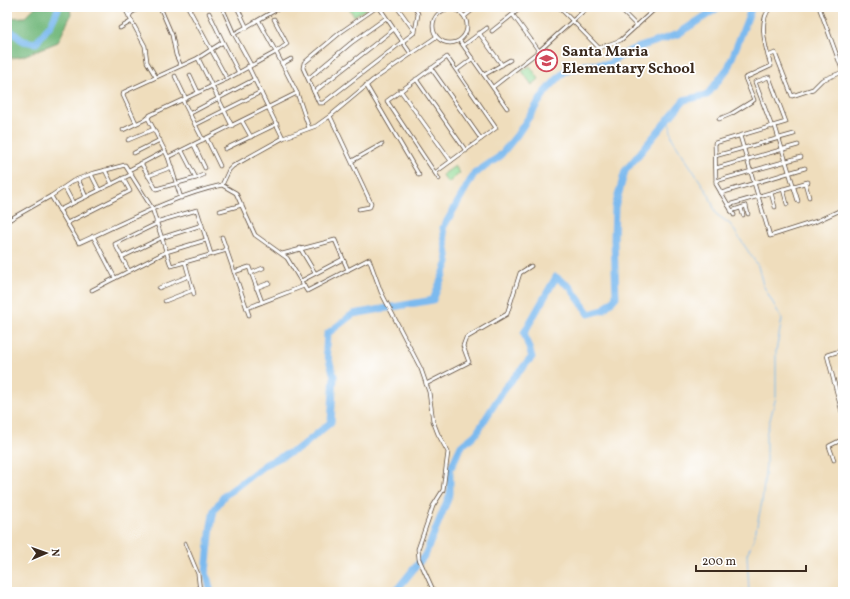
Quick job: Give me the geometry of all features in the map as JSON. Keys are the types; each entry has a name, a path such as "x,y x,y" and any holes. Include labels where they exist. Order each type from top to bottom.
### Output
{"street":[{"path":"124,7 146,46 147,62 156,77"},
{"path":"130,17 132,12 141,7"},
{"path":"160,7 172,34 176,54 180,64"},
{"path":"188,7 227,79"},
{"path":"222,7 283,138"},
{"path":"237,7 247,28"},
{"path":"234,34 259,21 276,8 281,7"},
{"path":"411,54 404,42 378,7 341,32 304,63 303,68 309,78 318,103 323,104 404,42 415,32 418,14 415,7"},
{"path":"397,7 415,32"},
{"path":"437,7 440,12"},
{"path":"465,16 476,7"},
{"path":"492,31 522,7"},
{"path":"559,7 572,23 599,48 621,40 657,7"},
{"path":"493,87 539,51 572,23 588,7"},
{"path":"618,7 637,26"},
{"path":"719,119 731,114 754,100 745,78 771,66 763,35 768,10 771,7"},
{"path":"768,56 775,53 792,96 814,89 822,80 843,72 819,7"},
{"path":"451,8 456,9 465,16 468,28 465,35 460,40 447,43 436,37 433,25 434,20 440,12 451,8"},
{"path":"210,13 239,73"},
{"path":"512,15 539,51"},
{"path":"309,78 351,43 386,18"},
{"path":"123,130 239,73 287,44 274,19"},
{"path":"259,21 297,93 309,128"},
{"path":"120,28 132,22"},
{"path":"464,44 486,28"},
{"path":"314,92 394,29"},
{"path":"479,34 502,65"},
{"path":"222,185 229,170 233,166 283,138 309,128 330,116 366,85 436,37"},
{"path":"460,40 507,108"},
{"path":"136,123 123,94 180,64 198,58 223,42"},
{"path":"436,172 496,128 447,57 400,90 388,101 436,172 439,179"},
{"path":"198,58 232,126"},
{"path":"457,70 473,58"},
{"path":"282,64 291,59"},
{"path":"484,75 510,60"},
{"path":"431,68 481,139"},
{"path":"190,75 198,92"},
{"path":"175,76 189,114 220,166"},
{"path":"734,215 716,181 715,143 774,126 786,122 769,77 755,82 774,126 779,138 798,201"},
{"path":"189,114 255,79"},
{"path":"416,79 466,151"},
{"path":"366,85 419,175"},
{"path":"400,90 451,161"},
{"path":"195,125 261,92"},
{"path":"168,157 205,140 297,93"},
{"path":"330,116 371,203 370,206 359,209"},
{"path":"148,118 168,157 181,198"},
{"path":"242,121 251,136"},
{"path":"225,149 277,124"},
{"path":"128,140 154,129"},
{"path":"715,156 794,134"},
{"path":"740,136 770,236 817,221 843,209"},
{"path":"134,153 160,140"},
{"path":"352,161 382,144"},
{"path":"194,145 205,168"},
{"path":"716,168 798,145"},
{"path":"129,170 165,151"},
{"path":"182,151 196,178"},
{"path":"716,181 801,157"},
{"path":"141,163 156,189 203,175"},
{"path":"7,214 8,221 78,180 92,174 125,165 152,208 171,266 227,250"},
{"path":"148,176 172,167"},
{"path":"721,193 805,168"},
{"path":"105,170 112,184"},
{"path":"92,174 99,190"},
{"path":"59,210 132,174"},
{"path":"67,223 130,191 124,178"},
{"path":"78,180 86,197"},
{"path":"728,205 807,182 809,197"},
{"path":"51,196 79,243 152,208 204,189 222,185 236,193 255,235 287,258 307,291 369,259 388,305 421,369 426,384 433,421 448,452 443,490 433,506 418,549 419,559 434,592"},
{"path":"65,188 73,203"},
{"path":"783,189 787,204"},
{"path":"771,192 775,207"},
{"path":"744,200 748,214"},
{"path":"220,211 242,205"},
{"path":"731,211 746,206"},
{"path":"740,208 743,215"},
{"path":"129,271 115,244 156,223 197,210 211,254"},
{"path":"122,257 161,238 202,226"},
{"path":"94,236 115,278"},
{"path":"222,237 250,315"},
{"path":"92,290 166,252 206,240"},
{"path":"282,254 300,248 335,240 348,270"},
{"path":"300,248 315,274"},
{"path":"301,281 343,258"},
{"path":"165,301 194,292 185,262"},
{"path":"426,384 469,362 463,346 466,338 507,314 520,273 531,266"},
{"path":"234,272 249,267 262,302"},
{"path":"251,273 262,268"},
{"path":"158,288 189,276"},
{"path":"256,288 269,282"},
{"path":"247,308 304,286"},
{"path":"843,350 827,355 843,416"},
{"path":"834,460 829,446 843,439"},
{"path":"185,543 198,574 200,592"}],"green space":[{"path":"35,7 70,7 71,15 58,42 23,56 7,59 7,18 25,17"},
{"path":"348,7 369,7 354,16"},
{"path":"530,66 539,79 532,85 522,71"},
{"path":"455,166 460,173 448,183 442,175"}],"waterway":[{"path":"7,28 23,41 36,43 51,24 59,7"},
{"path":"211,592 206,572 214,510 224,496 266,464 300,448 331,422 334,376 326,350 327,334 353,314 433,300 448,262 443,228 474,174 499,157 517,135 546,91 564,72 585,65 608,64 631,50 678,34 719,7"},
{"path":"395,592 425,555 450,494 450,470 461,446 476,434 504,389 532,357 524,333 556,277 570,287 589,314 603,310 616,297 614,240 615,207 625,171 684,100 707,95 728,68 752,7"},
{"path":"669,119 672,138 709,195 716,214 730,224 758,266 763,285 782,319 776,351 776,397 766,435 766,464 762,502 754,539 747,554 749,592"}],"place":[{"name":"Santa Maria Elementary School","path":"546,61"}]}
